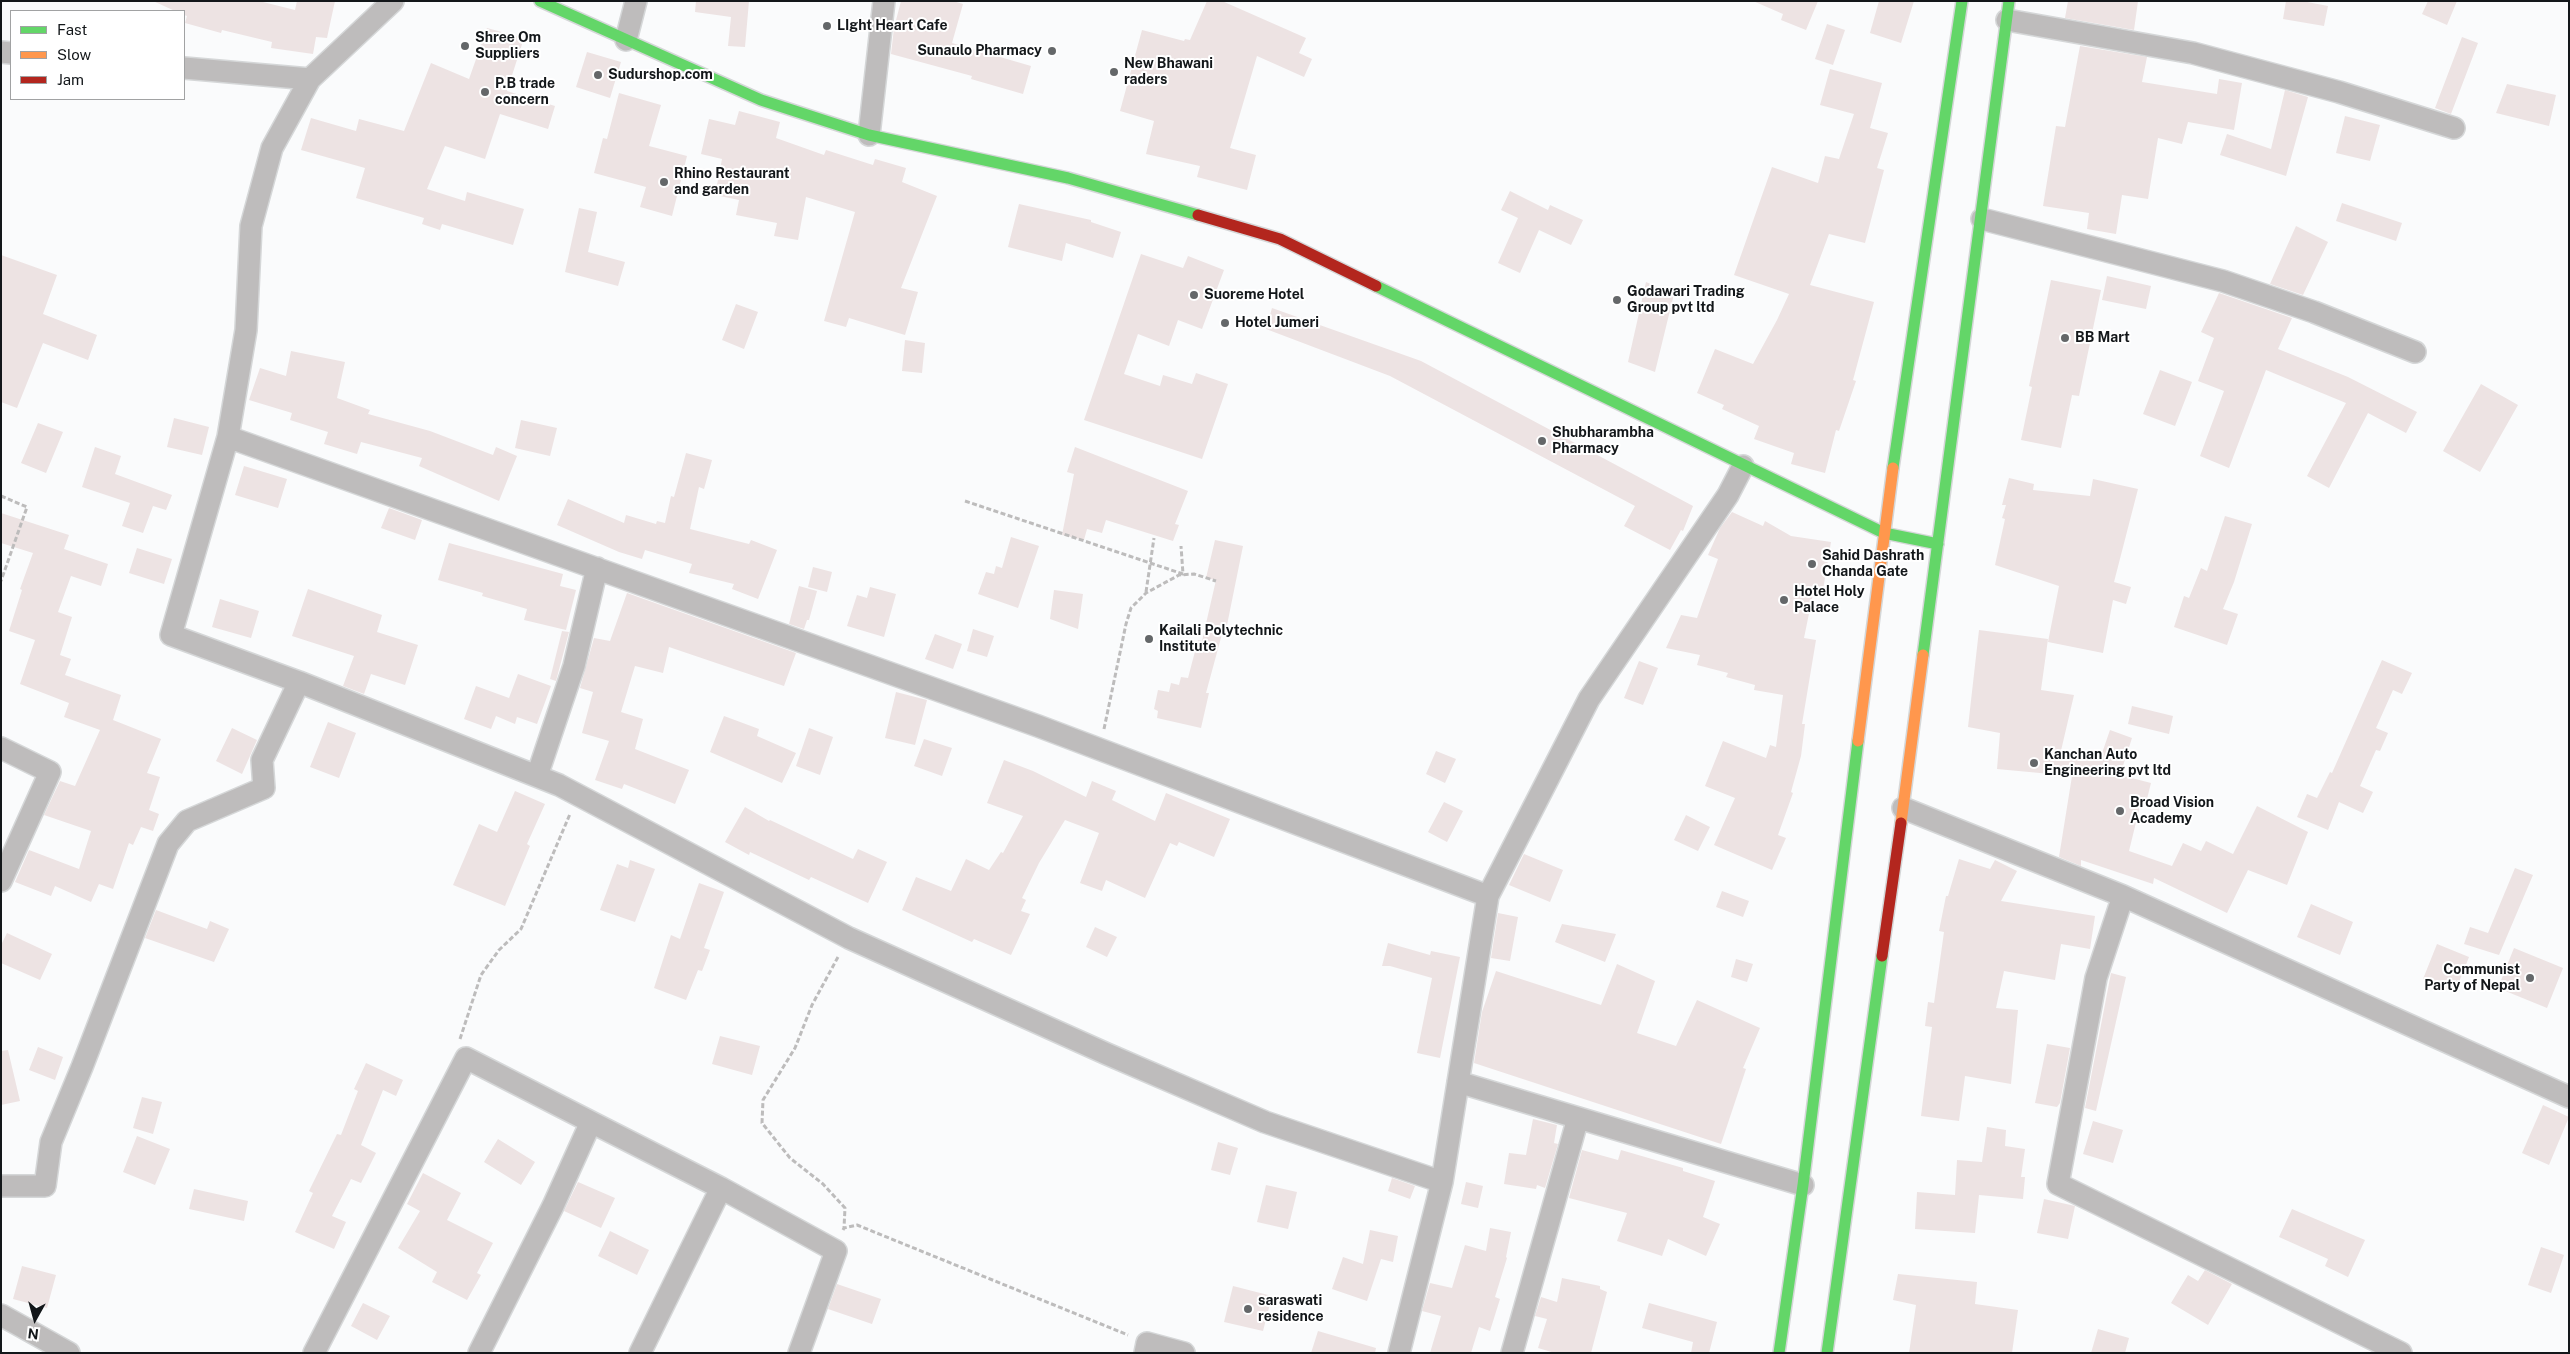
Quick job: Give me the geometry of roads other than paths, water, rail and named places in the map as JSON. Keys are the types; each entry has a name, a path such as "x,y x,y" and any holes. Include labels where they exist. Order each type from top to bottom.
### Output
{"main road":[{"path":"540,1 761,100 869,135 1068,178 1280,239 1884,533 1938,544"},
{"path":"1779,1353 1803,1184 1884,533 1962,1"},
{"path":"1827,1353 1903,808 2008,11"}],"street":[{"path":"393,1 310,79 272,148 251,226 246,330 228,437 171,635 299,682 537,776 578,794 849,938 1107,1054 1265,1122 1442,1182"},
{"path":"626,40 636,1"},
{"path":"869,135 884,1"},
{"path":"2008,11 2193,53 2339,92 2454,128"},
{"path":"185,68 310,79"},
{"path":"1982,219 2223,281 2314,312 2416,352"},
{"path":"228,437 1099,749 1488,896"},
{"path":"1399,1353 1442,1182 1488,896 1589,699 1728,495 1743,466"},
{"path":"537,776 574,666 597,568"},
{"path":"1,1186 45,1186 51,1142 168,844 187,821 264,788 262,760 299,682"},
{"path":"1,748 50,772 1,881"},
{"path":"1903,808 2123,896 2569,1097"},
{"path":"2123,896 2096,978 2058,1184 2401,1353"},
{"path":"314,1353 466,1058 720,1188 836,1251 799,1353"},
{"path":"1458,1082 1803,1184"},
{"path":"1512,1353 1578,1118"},
{"path":"478,1353 553,1206 591,1122"},
{"path":"640,1353 720,1188"},
{"path":"1,1315 69,1353"},
{"path":"1146,1348 1184,1353"}],"place":[{"name":"LIght Heart Cafe","path":"827,26"},
{"name":"Shree Om Suppliers","path":"465,46"},
{"name":"Sunaulo Pharmacy","path":"1052,51"},
{"name":"New Bhawani raders","path":"1114,72"},
{"name":"Sudurshop.com","path":"598,75"},
{"name":"P.B trade concern","path":"485,92"},
{"name":"Rhino Restaurant and garden","path":"664,182"},
{"name":"Suoreme Hotel","path":"1194,295"},
{"name":"Godawari Trading Group pvt ltd","path":"1617,300"},
{"name":"Hotel Jumeri","path":"1225,323"},
{"name":"BB Mart","path":"2065,338"},
{"name":"Shubharambha Pharmacy","path":"1542,441"},
{"name":"Sahid Dashrath Chanda Gate","path":"1812,564"},
{"name":"Hotel Holy Palace","path":"1784,600"},
{"name":"Kailali Polytechnic Institute","path":"1149,639"},
{"name":"Kanchan Auto Engineering pvt ltd","path":"2034,763"},
{"name":"Broad Vision Academy","path":"2120,811"},
{"name":"Communist Party of Nepal","path":"2530,978"},
{"name":"saraswati residence","path":"1248,1309"}]}
